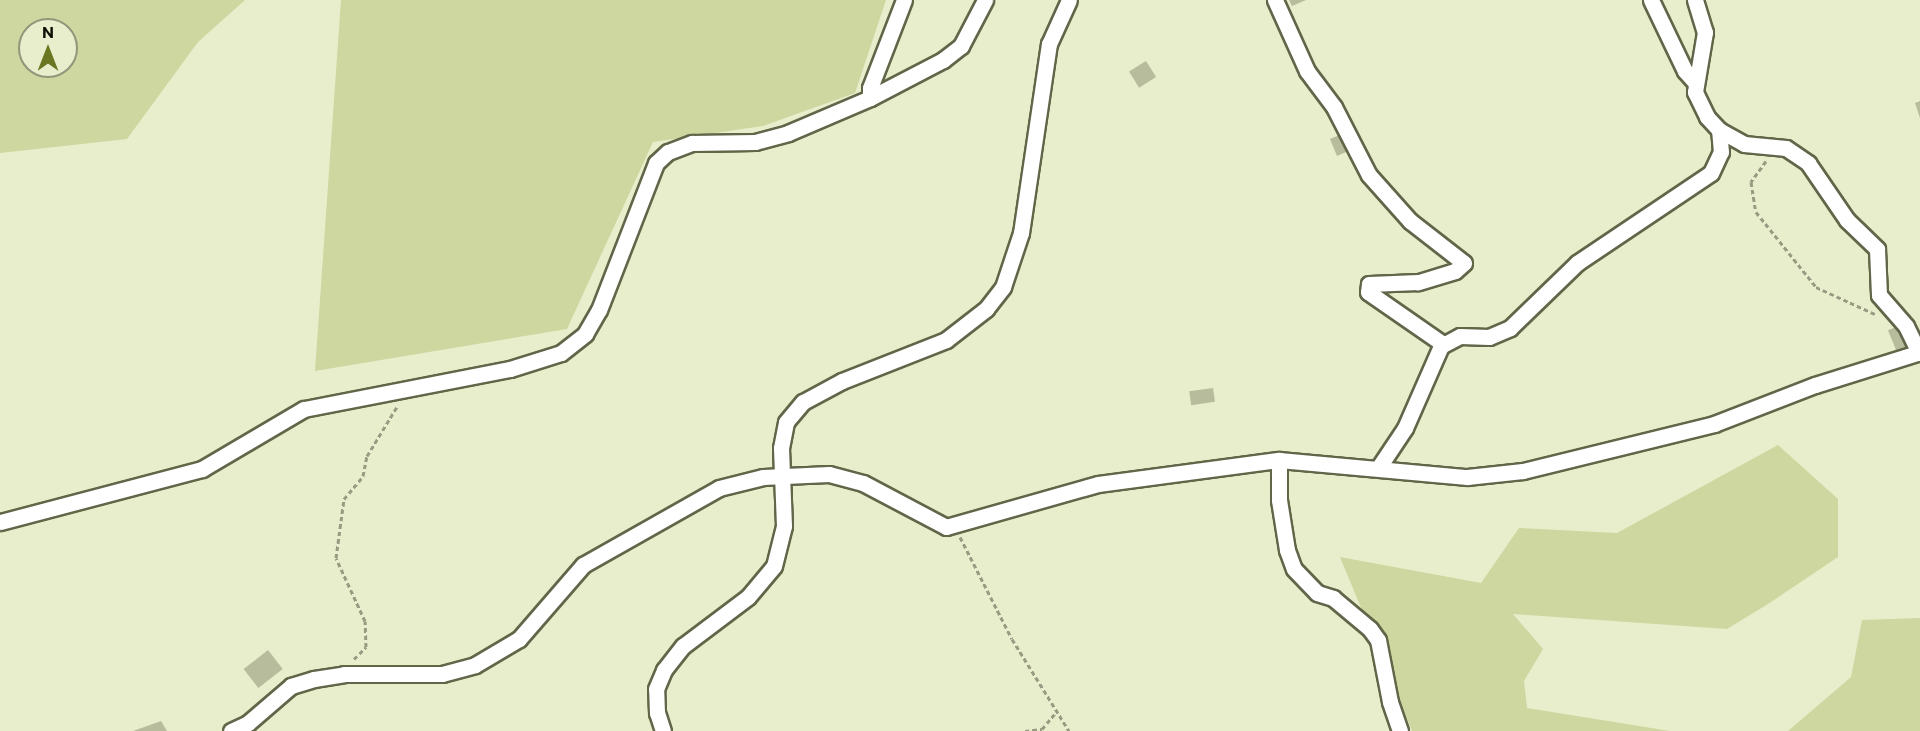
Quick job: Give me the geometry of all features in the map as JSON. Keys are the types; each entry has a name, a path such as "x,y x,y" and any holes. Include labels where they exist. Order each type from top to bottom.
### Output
{"street":[{"path":"870,98 904,0"},
{"path":"0,522 185,475 220,460 304,408 510,369 561,352 574,344 599,310 656,163 668,152 692,142 756,142 788,133 870,98 943,60 961,46 985,0"},
{"path":"663,731 657,713 656,689 664,670 683,646 748,597 774,566 784,526 781,474 786,422 802,402 842,381 946,340 986,309 1003,287 1021,233 1049,44 1069,0"},
{"path":"1275,0 1307,71 1334,107 1369,175 1410,221 1464,263 1455,271 1418,282 1369,284 1368,292 1443,344"},
{"path":"1651,0 1685,71 1695,82"},
{"path":"231,731 248,723 291,686 340,675 442,674 475,664 519,639 583,565 598,555 719,488 781,474 829,474 863,483 946,527 1098,484 1279,460 1379,467 1467,477 1523,471 1714,424 1815,385 1919,353 1906,326 1877,289 1877,249 1847,220 1798,153 1768,146 1744,144 1719,130 1700,105 1695,82 1704,32 1695,0"},
{"path":"1379,467 1405,428 1443,344 1460,336 1490,338 1510,328 1577,263 1711,173 1721,152 1719,130"},
{"path":"1279,460 1279,500 1287,550 1294,569 1317,593 1333,598 1362,618 1378,640 1390,702 1400,731"}],"path":[{"path":"1768,146 1770,155 1751,182 1756,212 1816,287 1873,315 1888,305"},
{"path":"340,675 366,647 365,621 336,558 344,499 363,476 367,456 408,388"},
{"path":"954,525 1012,639 1069,731"},
{"path":"1025,731 1042,729 1057,711"}],"green space":[{"path":"0,0 245,0 198,42 127,139 0,153"},
{"path":"341,0 886,0 855,93 763,126 653,142 567,329 315,371"},
{"path":"1778,445 1838,499 1838,557 1768,604 1727,629 1513,614 1543,649 1524,681 1527,708 1670,731 1412,731 1340,557 1481,583 1519,528 1617,533"},
{"path":"1920,618 1920,731 1788,731 1851,677 1862,620"}],"building":[{"path":"1289,0 1306,0 1292,6"},
{"path":"1146,61 1156,77 1139,88 1129,72"},
{"path":"1920,101 1920,118 1915,103"},
{"path":"1342,134 1353,149 1337,156 1330,139"},
{"path":"1901,325 1910,347 1897,352 1888,330"},
{"path":"1213,388 1215,402 1191,405 1189,391"},
{"path":"268,650 283,669 258,688 244,669"},
{"path":"161,721 167,731 133,731"}]}
